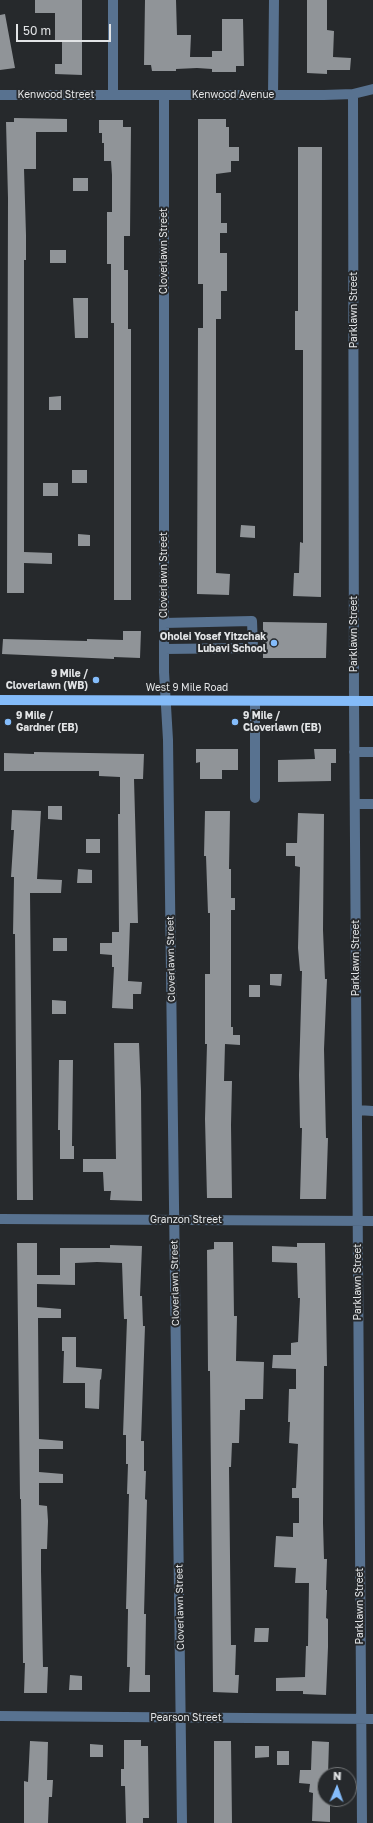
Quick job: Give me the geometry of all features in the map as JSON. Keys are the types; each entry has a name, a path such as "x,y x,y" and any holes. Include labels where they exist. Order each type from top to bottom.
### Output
{"main road":[{"name":"West 9 Mile Road","path":"0,700 373,701"}],"street":[{"path":"113,0 113,95"},
{"path":"273,95 274,0"},
{"path":"353,94 373,89"},
{"name":"Kenwood Avenue","path":"113,95 353,94"},
{"name":"Parklawn Street","path":"353,94 354,752 362,1823"},
{"name":"Kenwood Street","path":"0,95 113,95"},
{"name":"Cloverlawn Street","path":"164,95 164,648 174,1220 182,1823"},
{"path":"164,623 252,621 252,648 164,648"},
{"path":"255,701 255,798"},
{"path":"354,752 373,752"},
{"path":"355,804 373,804"},
{"path":"357,1110 373,1112"},
{"name":"Granzon Street","path":"0,1219 373,1221"},
{"name":"Pearson Street","path":"0,1716 373,1718"}],"building":[{"path":"35,0 82,0 82,75 55,74 55,64 62,64 62,42 55,42 55,13 35,13"},
{"path":"145,0 176,0 177,35 191,35 190,57 212,57 212,51 222,51 222,19 243,19 244,66 236,66 236,72 212,72 212,69 197,68 176,69 176,71 152,71 151,65 144,65"},
{"path":"307,0 327,0 327,30 334,31 333,57 351,58 350,70 327,70 327,74 307,73"},
{"path":"5,14 15,68 0,70 0,15"},
{"path":"14,118 67,119 67,132 36,132 36,169 24,169 26,260 24,260 24,552 52,553 52,564 24,563 24,593 7,593 8,198 6,122 14,122"},
{"path":"198,119 226,119 226,127 229,127 229,147 239,147 239,161 231,161 231,172 216,174 216,193 221,193 221,223 227,223 227,233 220,233 220,253 227,253 227,291 221,291 221,319 216,319 216,573 230,574 229,595 197,594 198,328 203,328 203,284 198,284"},
{"path":"99,120 123,120 123,127 131,127 130,236 124,236 124,270 128,270 128,329 131,329 131,600 114,600 114,323 111,323 111,264 107,264 107,212 112,212 112,175 111,161 104,161 104,143 102,143 102,133 99,133"},
{"path":"298,147 322,147 321,597 293,596 294,573 299,573 300,542 303,543 303,350 295,350 295,311 298,311"},
{"path":"73,178 88,178 88,191 73,191"},
{"path":"50,250 66,250 66,263 50,263"},
{"path":"73,298 88,298 88,338 75,338"},
{"path":"61,396 61,410 49,410 49,397"},
{"path":"72,470 87,470 87,483 72,483"},
{"path":"43,483 58,483 58,496 43,496"},
{"path":"241,525 255,526 255,538 240,537"},
{"path":"78,534 90,535 90,546 78,546"},
{"path":"263,622 327,623 326,658 263,658"},
{"path":"123,631 141,631 140,658 114,657 114,659 2,654 3,639 87,641 87,639 123,640"},
{"path":"196,749 238,749 238,770 222,770 222,779 200,779 200,762 196,763"},
{"path":"314,749 336,749 336,763 331,763 331,781 278,782 278,760 315,759"},
{"path":"34,752 144,754 143,779 134,779 138,923 130,923 128,981 142,982 141,994 133,994 133,1009 112,1008 114,967 112,967 112,955 100,954 100,943 112,943 112,932 119,932 118,814 120,814 120,777 99,776 99,771 4,771 4,753 34,754"},
{"path":"48,806 62,806 62,820 48,819"},
{"path":"12,810 41,811 37,879 62,880 61,893 30,893 33,1200 17,1200 15,934 13,934 14,877 11,877 14,830 11,830"},
{"path":"205,811 230,811 229,869 231,869 231,898 235,898 235,910 231,910 231,1027 233,1027 233,1035 240,1035 240,1045 225,1044 224,1081 232,1081 232,1198 207,1198 205,1119 207,1044 205,1044 205,974 210,974 210,913 208,913 206,856 204,856"},
{"path":"298,813 324,814 323,930 325,979 327,979 324,1049 326,1138 328,1138 326,1199 300,1199 302,1128 300,1128 299,1075 302,971 300,971 298,948 300,867 295,866 295,856 286,856 286,843 297,843"},
{"path":"86,839 100,839 100,853 86,853"},
{"path":"78,869 92,870 92,883 77,883"},
{"path":"53,938 67,938 67,951 53,951"},
{"path":"270,974 282,974 281,986 270,985"},
{"path":"249,985 260,985 260,997 249,997"},
{"path":"52,1000 66,1001 66,1014 52,1014"},
{"path":"114,1043 139,1043 142,1201 110,1200 111,1191 104,1191 103,1172 83,1172 83,1159 116,1159"},
{"path":"59,1060 73,1060 72,1146 74,1146 74,1159 60,1159 60,1130 58,1130"},
{"path":"214,1242 233,1242 234,1316 237,1316 236,1361 264,1362 263,1399 245,1399 245,1410 240,1410 239,1443 232,1443 231,1467 229,1467 231,1645 236,1645 235,1675 239,1675 238,1693 213,1692 210,1371 208,1371 207,1250 214,1249"},
{"path":"17,1243 37,1243 37,1275 60,1275 60,1248 110,1248 110,1245 142,1246 140,1296 142,1296 143,1326 145,1326 141,1441 144,1441 144,1471 146,1471 145,1499 147,1500 144,1614 146,1614 145,1675 150,1675 150,1692 129,1692 130,1667 127,1667 128,1609 126,1609 129,1494 127,1494 128,1464 126,1464 126,1435 123,1435 127,1319 124,1319 122,1263 97,1262 75,1263 75,1285 37,1284 37,1307 61,1309 61,1318 38,1318 39,1439 63,1441 63,1449 39,1449 39,1472 63,1474 63,1483 39,1483 39,1505 47,1506 48,1521 47,1549 41,1549 43,1667 48,1667 47,1693 24,1693 25,1663 23,1663"},
{"path":"297,1243 325,1243 327,1366 324,1366 323,1523 324,1559 327,1559 326,1618 328,1619 328,1647 326,1695 303,1694 303,1691 276,1691 276,1678 305,1677 306,1646 308,1646 309,1583 295,1583 296,1568 274,1567 276,1536 293,1537 293,1523 299,1523 299,1498 292,1498 292,1488 296,1488 298,1444 289,1443 290,1422 288,1422 289,1389 296,1389 296,1369 272,1368 273,1355 291,1355 291,1343 298,1342 300,1298 298,1298 297,1263 272,1262 272,1246 297,1247"},
{"path":"62,1337 76,1337 76,1367 102,1369 101,1380 100,1379 99,1409 85,1408 85,1383 63,1383 64,1351 62,1351"},
{"path":"255,1628 269,1628 268,1642 254,1642"},
{"path":"70,1675 82,1676 82,1690 69,1690"},
{"path":"124,1740 141,1740 141,1746 148,1746 149,1818 143,1818 143,1823 126,1823 125,1786 121,1786 121,1769 124,1769"},
{"path":"30,1741 48,1742 47,1780 53,1780 52,1797 49,1797 48,1823 24,1823 24,1781 28,1782"},
{"path":"214,1741 231,1741 232,1823 214,1823"},
{"path":"312,1741 329,1742 328,1767 317,1767 317,1807 330,1807 330,1822 312,1821 313,1793 309,1792 310,1784 299,1783 300,1770 311,1770"},
{"path":"90,1744 103,1745 103,1757 90,1757"},
{"path":"255,1746 269,1746 269,1757 255,1758"},
{"path":"277,1751 289,1751 289,1765 277,1765"}],"place":[{"name":"Oholei Yosef Yitzchak Lubavi School","path":"274,643"},
{"name":"9 Mile / Cloverlawn (WB)","path":"96,680"},
{"name":"9 Mile / Gardner (EB)","path":"8,722"},
{"name":"9 Mile / Cloverlawn (EB)","path":"235,722"}]}
